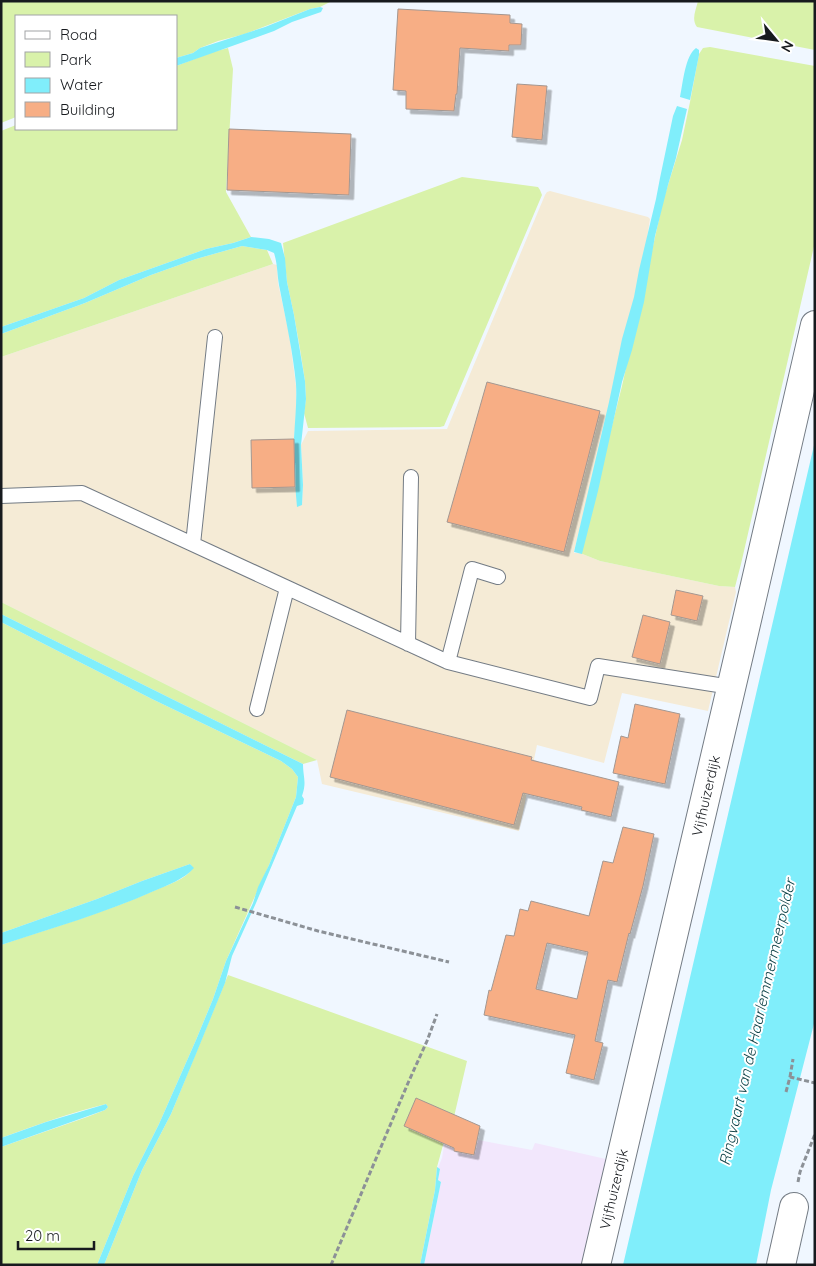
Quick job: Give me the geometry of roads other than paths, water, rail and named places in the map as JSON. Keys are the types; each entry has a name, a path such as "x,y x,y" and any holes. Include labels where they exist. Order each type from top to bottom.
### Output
{"street":[{"name":"Vijfhuizerdijk","path":"596,1265 815,325"},
{"path":"781,1265 794,1207"}],"lane":[{"path":"193,544 215,337"},
{"path":"408,644 412,477"},
{"path":"1,496 82,493 448,662 590,698 598,666 732,687"},
{"path":"448,662 472,570 498,577"},
{"path":"257,709 286,588"}],"water":[{"path":"323,8 321,12 292,22 274,31 178,65 178,57 193,53 200,48 265,27 310,9"},
{"path":"696,48 699,50 699,55 690,100 680,97 687,63"},
{"path":"677,106 687,109 655,236 644,302 622,382 582,554 574,552 622,339 634,297 673,116"},
{"path":"251,237 269,239 281,243 285,258 287,282 305,381 306,399 301,445 302,505 297,507 294,455 296,384 274,253 242,246 196,259 1,334 1,327 84,298 119,280 206,249"},
{"name":"Ringvaart van de Haarlemmermeerpolder","path":"815,441 815,1020 771,1190 756,1265 623,1265"},
{"path":"1,614 303,764 305,783 302,796 304,799 303,804 297,806 232,956 225,983 196,1054 171,1114 142,1170 104,1265 97,1265 133,1176 159,1124 196,1040 226,961 269,865 296,797 298,777 292,769 281,761 152,699 1,622"},
{"path":"190,864 194,868 181,879 135,899 1,945 1,933"},
{"path":"106,1104 108,1107 105,1110 1,1147 1,1138"},
{"path":"437,1167 440,1169 438,1180 441,1182 424,1265 420,1265 435,1190"}]}
